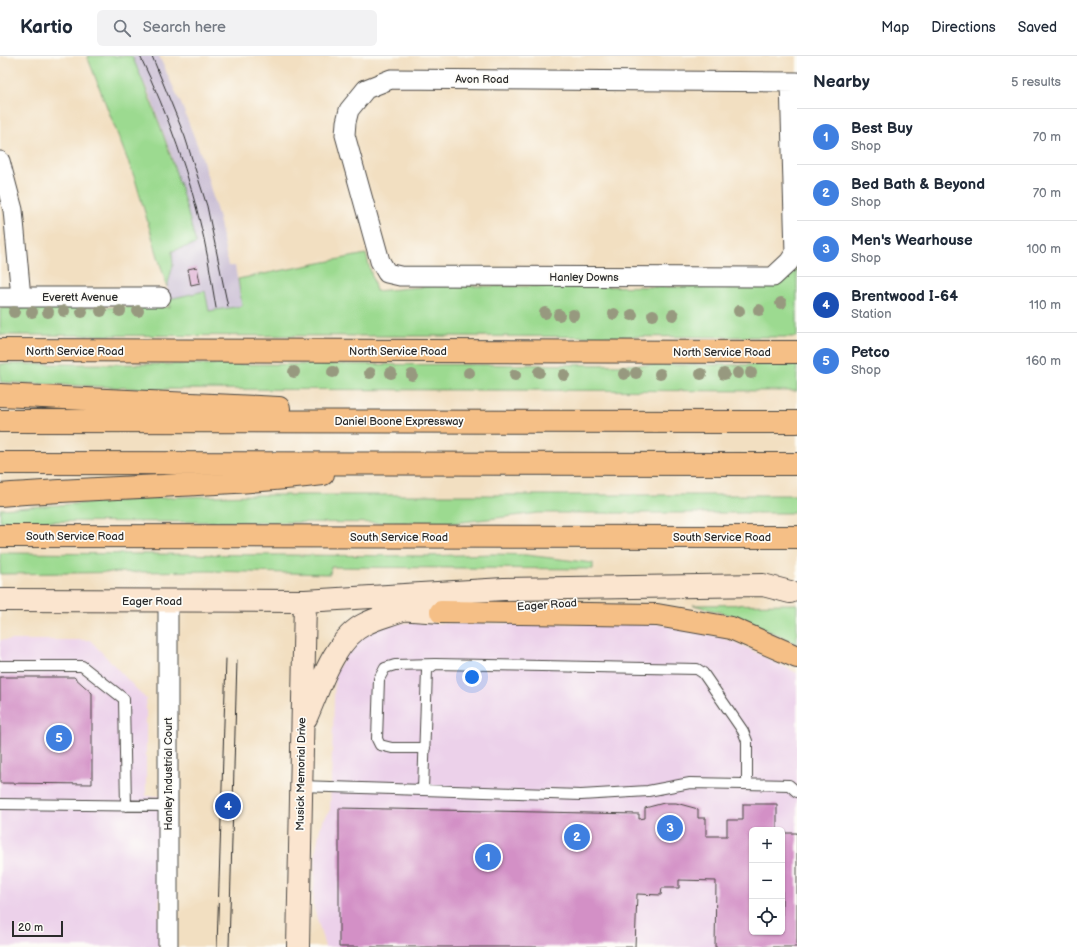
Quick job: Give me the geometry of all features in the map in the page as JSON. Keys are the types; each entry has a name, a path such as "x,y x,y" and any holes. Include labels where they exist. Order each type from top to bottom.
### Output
{"main road":[{"name":"North Service Road","path":"0,350 797,352"},
{"path":"0,395 247,406 320,411 386,421"},
{"name":"Daniel Boone Expressway","path":"0,422 797,422"},
{"path":"0,462 797,464"},
{"path":"0,495 276,480 332,473 391,462"},
{"name":"South Service Road","path":"0,536 797,537"},
{"name":"Eager Road","path":"305,602 504,589 763,585 794,591"},
{"name":"Eager Road","path":"0,600 305,602 441,612 570,603 754,600 794,591"},
{"name":"Musick Memorial Drive","path":"298,947 300,786 305,602"},
{"path":"302,727 337,650 347,637 364,624 405,609"},
{"path":"441,612 657,615 731,628 797,657"}],"street":[{"name":"Avon Road","path":"387,273 380,261 345,135 349,110 366,89 378,83 391,79 794,82"},
{"name":"Hanley Downs","path":"387,273 400,276 773,277 781,271 794,253 794,82"},
{"path":"0,161 13,210 21,297"},
{"name":"Everett Avenue","path":"0,297 161,297"},
{"name":"Hanley Industrial Court","path":"168,601 168,947"}],"lane":[{"path":"425,748 392,748 380,745 377,739 379,679 385,668 395,665 435,664 697,669 743,731 747,741 747,784"},
{"path":"423,790 427,670 435,664"},
{"path":"0,666 82,666 124,698 126,806"},
{"path":"300,786 581,795 648,791 690,782 789,785 797,792"},
{"path":"0,804 168,806"}],"shaded area":[{"path":"132,56 159,56 182,106 202,157 220,223 228,266 235,266 242,306 209,311 205,291 169,299 167,287 173,265 172,251 196,244 171,154 151,98"},
{"path":"380,623 657,624 694,630 735,642 797,673 797,947 325,947 313,904 316,850 321,824 330,810 335,673 353,643"},
{"path":"0,640 90,640 146,699 146,796 161,796 159,947 0,947"}],"green space":[{"path":"87,56 132,56 168,148 196,244 172,251 173,265 167,287 135,179"},
{"path":"366,254 376,291 431,286 762,287 782,281 790,276 797,268 797,337 0,335 0,308 170,307 169,299 205,291 209,311 242,306 238,279"},
{"path":"0,364 797,365 797,391 152,389 0,382"},
{"path":"254,495 797,495 797,513 538,513 454,523 0,521 0,509 176,497"},
{"path":"0,553 426,556 494,554 526,555 593,563 593,569 331,567 330,574 208,571 0,574"},
{"path":"797,604 797,644 741,618 693,605"}],"building":[{"path":"197,267 200,283 191,285 188,269"},
{"path":"0,677 74,677 92,693 92,784 0,783"},
{"path":"664,803 676,803 698,809 698,818 706,818 706,836 727,836 727,820 743,820 743,804 777,804 777,827 749,827 749,935 785,935 785,833 797,833 797,947 715,947 716,881 679,880 679,888 662,888 661,895 637,894 635,947 339,947 339,808 639,814 639,819 645,818 645,808"}],"tram line":[{"path":"140,56 169,123 192,192 206,248 216,308"},
{"path":"152,56 185,137 207,206 228,307"},
{"path":"217,947 226,659"},
{"path":"229,947 237,660"}],"place":[{"name":"Petco","path":"59,738"},
{"name":"Brentwood I-64","path":"228,806"},
{"name":"Men's Wearhouse","path":"670,828"},
{"name":"Bed Bath & Beyond","path":"577,837"},
{"name":"Best Buy","path":"488,857"}]}
